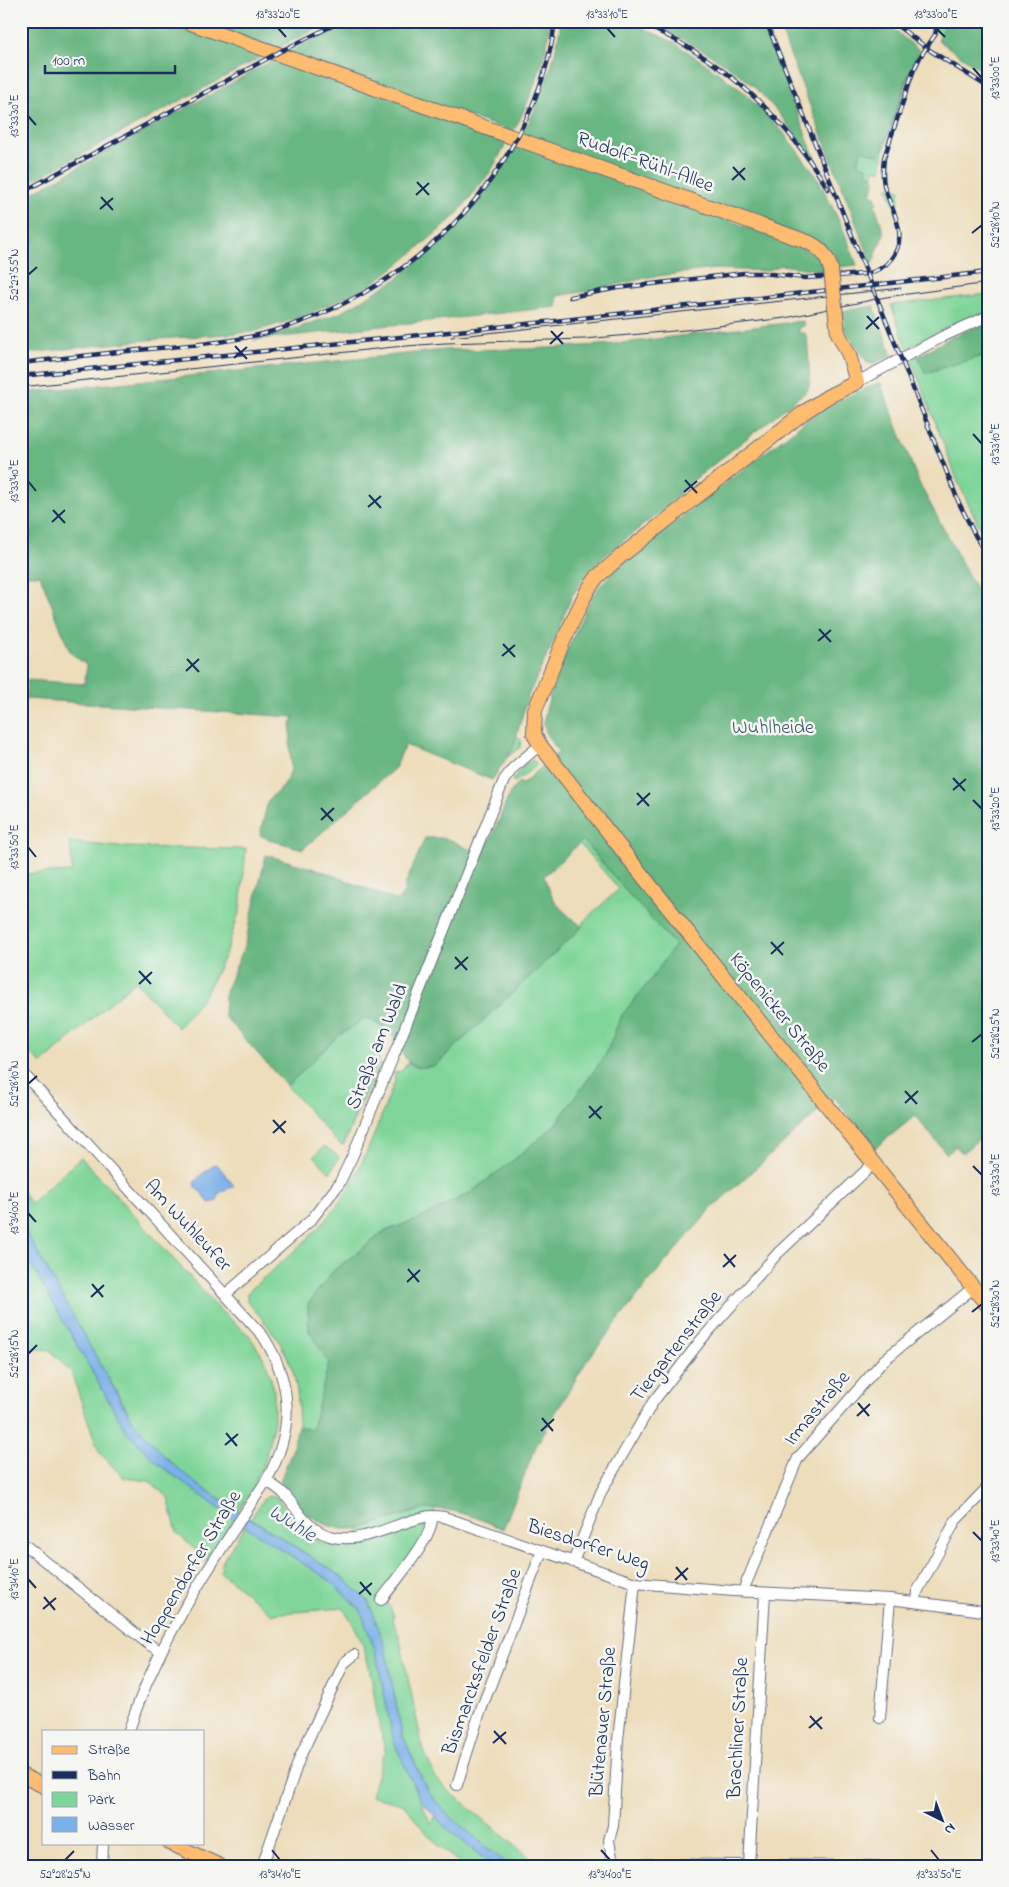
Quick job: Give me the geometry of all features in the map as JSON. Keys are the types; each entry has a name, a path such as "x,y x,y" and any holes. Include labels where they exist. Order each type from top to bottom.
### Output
{"main road":[{"name":"Rudolf-Rühl-Allee","path":"185,21 808,242 822,251 828,258 838,333 857,382"},
{"name":"Köpenicker Straße","path":"857,382 803,413 597,577 579,604 534,710 534,734 873,1164 988,1306"},
{"path":"21,1776 42,1785"},
{"path":"172,1844 220,1866"}],"street":[{"path":"857,382 944,336 988,316"},
{"name":"Straße am Wald","path":"226,1294 310,1220 339,1184 352,1157 506,776 540,744"},
{"name":"Am Wuhleufer","path":"21,1071 263,1336 279,1364 286,1388 286,1424"},
{"name":"Tiergartenstraße","path":"573,1562 601,1492 653,1402 701,1340 752,1281 789,1242 873,1164"},
{"name":"Irmastraße","path":"745,1592 745,1586 798,1458 884,1360 973,1288"},
{"name":"Hoppendorfer Straße","path":"128,1730 161,1651 180,1615 266,1482 278,1458 286,1424"},
{"name":"Biesdorfer Weg","path":"266,1482 286,1496 301,1518 316,1530 333,1537 350,1538 365,1536 432,1516 453,1519 635,1583 745,1592 916,1601 988,1613"},
{"path":"916,1601 917,1592 956,1520 988,1488"},
{"path":"381,1600 421,1545 431,1528 432,1516"},
{"path":"21,1542 151,1646 161,1651"},
{"name":"Bismarcksfelder Straße","path":"457,1785 478,1715 542,1551"},
{"name":"Blütenauer Straße","path":"635,1583 618,1740 613,1826 609,1840 612,1858 616,1862 623,1864 749,1865"},
{"name":"Brachliner Straße","path":"749,1865 765,1593"},
{"path":"880,1718 890,1599"},
{"path":"262,1866 300,1757 344,1663 354,1655"},
{"path":"102,1866 103,1844"},
{"path":"749,1865 878,1866"}],"green space":[{"path":"21,21 173,21 267,54 21,187"},
{"path":"197,21 332,21 276,49"},
{"path":"354,21 551,21 537,78 513,132 287,53"},
{"path":"561,21 630,22 673,42 745,93 782,131 818,178 843,229 857,265 837,267 834,254 522,135 547,80 559,36"},
{"path":"647,21 762,21 816,161 773,106 754,86 709,54"},
{"path":"777,21 883,21 919,50 882,151 879,155 862,150 857,163 868,167 866,172 873,175 875,179 871,195 875,196 877,202 875,205 884,233 872,264"},
{"path":"921,21 979,21 943,37"},
{"path":"940,21 988,21 988,75 938,40 944,27 939,24"},
{"path":"277,58 508,140 491,171 457,214 436,233 399,264 367,287 304,316 253,332 146,340 21,354 21,199"},
{"path":"912,68 884,151 881,171 874,169 873,175 866,172 857,163 862,150 879,155"},
{"path":"518,143 806,250 818,257 825,271 781,265 767,271 715,269 650,277 594,290 557,296 557,307 253,340 298,328 340,313 397,279 456,227 485,193"},
{"path":"891,186 900,190 897,212 887,187"},
{"path":"988,294 988,311 943,329 907,349 891,305"},
{"path":"874,306 892,356 874,363 868,363 845,330 842,311"},
{"path":"803,321 804,326 799,327 799,333 805,333 805,336 807,336 810,380 808,390 695,479 661,511 608,553 587,573 572,596 528,696 513,748 492,780 405,745 395,768 303,849 270,840 260,835 268,800 284,786 291,770 291,725 294,717 26,699 27,680 84,684 87,666 70,652 40,575 21,575 21,393 445,350 531,349 615,344"},
{"path":"988,322 988,354 925,373 918,356 952,337"},
{"path":"988,354 988,537 979,526 958,482 911,359 918,356 926,373"},
{"name":"Wuhlheide","path":"880,382 919,483 972,582 988,600 988,1132 962,1153 956,1146 947,1154 915,1116 875,1148 834,1097 712,1208 650,1280 586,1362 536,1446 503,1529 465,1514 436,1509 425,1509 408,1513 356,1529 338,1528 317,1520 302,1510 280,1481 292,1451 298,1426 312,1430 329,1362 309,1331 308,1304 333,1271 386,1231 421,1218 470,1193 515,1159 555,1125 605,1056 622,1015 650,981 675,945 583,840 544,876 550,893 558,905 582,926 436,1065 418,1067 412,1065 403,1055 389,1031 380,1024 366,1018 338,1036 287,1086 224,1016 225,992 244,948 266,855 322,871 398,901 405,891 405,885 425,838 446,839 469,849 483,849 493,835 510,793 519,782 522,784 559,752 546,731 544,722 545,712 556,678 573,637 589,603 601,585 626,561 808,419 842,399"},
{"path":"516,735 521,740 520,747 505,759 515,742"},
{"path":"533,760 537,765 515,782 512,780 524,765"},
{"path":"583,840 675,945 650,981 622,1015 605,1056 555,1125 515,1159 470,1193 421,1218 385,1231 333,1271 308,1304 309,1331 329,1362 312,1431 298,1426 296,1388 288,1358 271,1330 247,1301 247,1293 309,1237 340,1202 367,1152 395,1081 394,1073 402,1071 408,1062 418,1067 436,1065 580,929 586,919 619,889 579,843"},
{"path":"70,842 119,847 246,849 240,910 225,955 205,995 178,1028 135,981 41,1064 21,1044 21,874 72,872"},
{"path":"366,1018 390,1031 342,1145 337,1142 287,1086 338,1036"},
{"path":"380,1063 383,1067 371,1098 367,1095"},
{"path":"325,1146 339,1157 330,1173 314,1156"},
{"path":"81,1157 222,1312 249,1335 266,1362 274,1389 274,1421 265,1461 257,1476 258,1482 239,1510 198,1485 170,1462 135,1424 21,1223 21,1188 30,1204"},
{"path":"21,1247 126,1431 157,1463 234,1519 207,1561 177,1533 168,1497 149,1481 124,1478 99,1452 71,1372 50,1350 21,1348"},
{"path":"270,1495 277,1497 293,1519 311,1536 333,1546 361,1546 358,1529 425,1509 436,1508 429,1529 387,1601 394,1616 392,1617 399,1635 423,1749 436,1778 449,1791 540,1866 509,1866 445,1813 443,1825 493,1866 462,1866 424,1830 405,1805 371,1796 383,1755 386,1754 367,1658 357,1632 342,1608 272,1614 220,1572 222,1567 220,1565 245,1526 329,1580 360,1609 376,1653 394,1742 431,1824 440,1807 427,1790 402,1734 384,1643 368,1601 342,1577 251,1518 264,1499"}],"water":[{"path":"217,1164 234,1186 219,1193 217,1201 209,1203 203,1194 196,1189 195,1182 213,1165"},
{"path":"21,1223 135,1424 170,1462 198,1485 342,1577 368,1601 384,1643 402,1734 427,1790 445,1812 509,1866 493,1866 443,1825 420,1799 394,1742 376,1653 360,1609 329,1580 234,1519 157,1463 126,1431 21,1247"}],"tram line":[{"path":"21,387 394,347 445,343 585,339 685,330 785,318 886,297 988,283"},
{"path":"451,337 901,288"}],"railway":[{"path":"21,193 281,51 342,21"},
{"path":"21,363 208,343 266,333 332,309 393,275 446,231 470,206 504,160 524,123 541,83 552,42 555,21"},
{"path":"635,21 693,50 745,89 769,111 790,135 828,189"},
{"path":"766,21 959,503 976,537 988,554"},
{"path":"891,21 931,51 988,87"},
{"path":"570,297 618,288 744,273 763,273 805,278 865,274 883,267 897,250 899,240 897,222 884,185 884,158 913,72 920,57 935,35 938,21"},
{"path":"21,376 546,322 988,272"}],"water label":[{"name":"Wuhle","path":"292,1524"}]}
